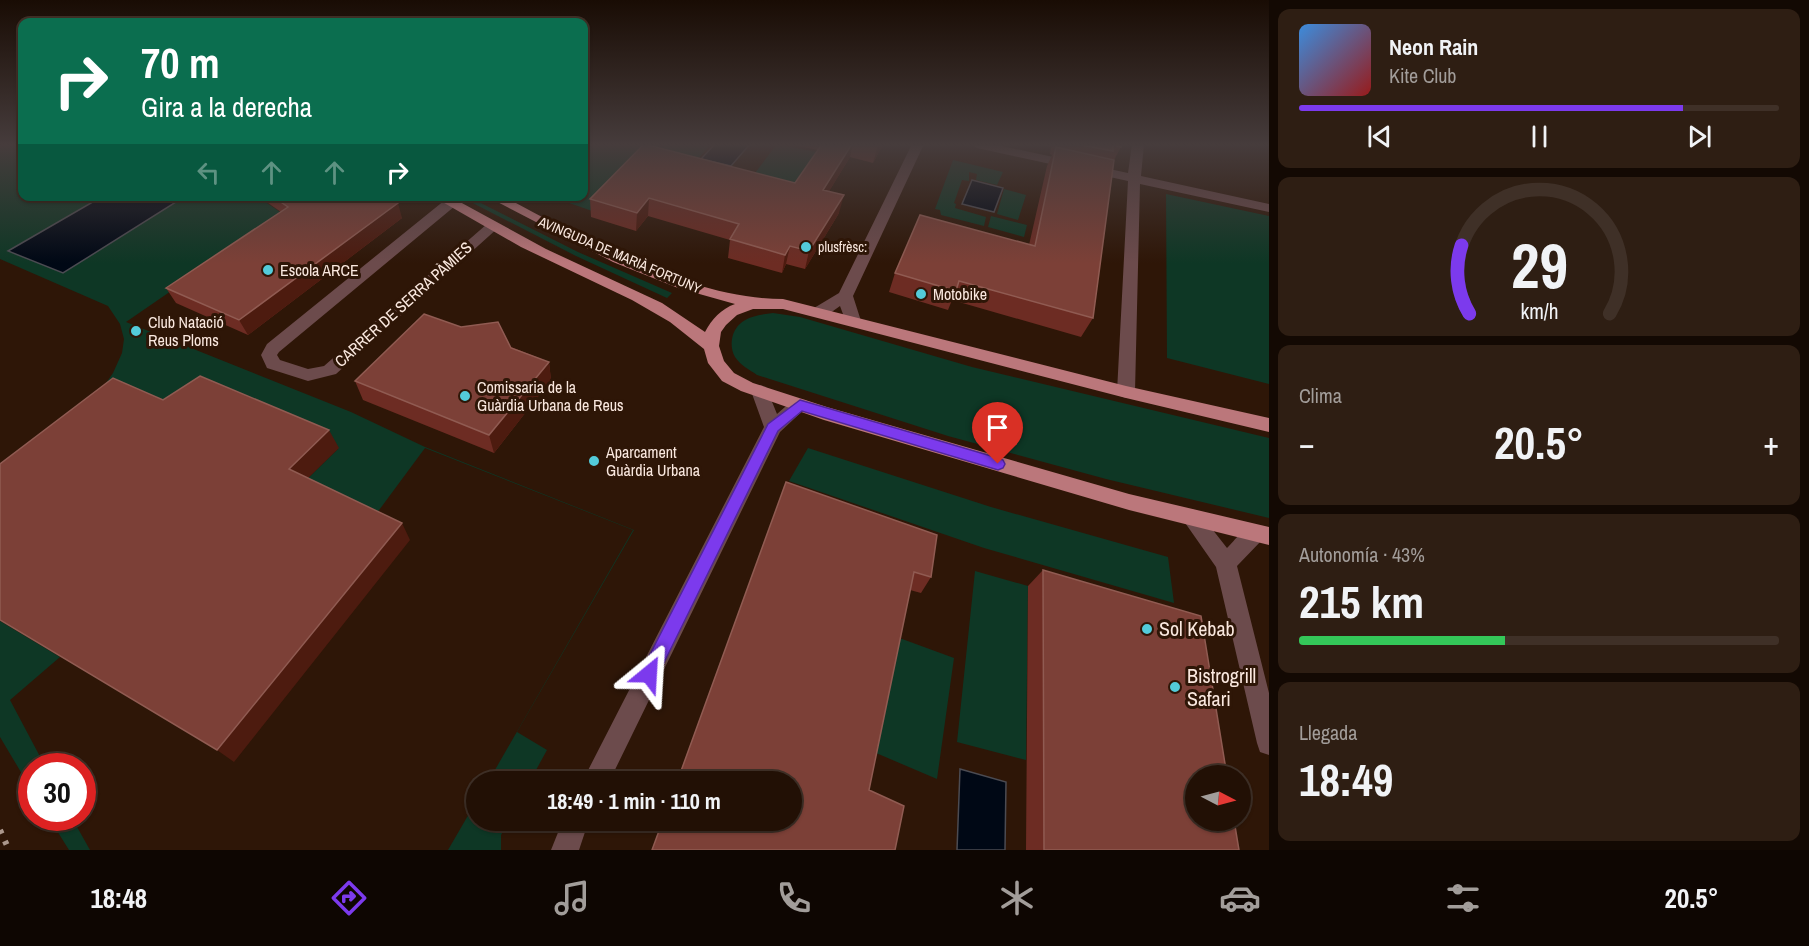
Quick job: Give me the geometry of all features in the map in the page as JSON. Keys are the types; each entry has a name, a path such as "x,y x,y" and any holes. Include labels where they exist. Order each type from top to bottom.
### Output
{"main road":[{"path":"446,201 554,258 653,304 693,329 711,346"},
{"name":"AVINGUDA DE MARIÀ FORTUNY","path":"502,201 567,235 696,290 752,304"},
{"path":"1262,535 1106,496 760,391 728,377 716,363 711,346 712,331 732,310 752,304 783,304 1126,392 1269,425"}],"street":[{"path":"820,312 845,296 899,184"},
{"path":"1126,392 1134,184"},
{"path":"1160,184 1269,208"},
{"name":"CARRER DE SERRA PÀMIES","path":"443,201 273,348 269,356 273,364 306,376 320,375 330,370 492,227"},
{"path":"845,296 853,321"},
{"path":"760,391 773,427"},
{"path":"601,771 773,427 800,405"},
{"path":"1191,517 1226,563 1269,744"},
{"path":"1226,563 1262,535"},
{"path":"565,850 572,831"}],"green space":[{"name":"Club Natació Reus Ploms","path":"0,184 18,184 18,201 96,201 9,251 63,273 178,201 264,201 283,214 126,322 351,412 425,447 634,530 517,732 547,750 535,771 494,771 633,530 425,448 371,521 300,486 338,449 97,396 113,373 122,353 124,339 120,324 108,306 0,259"},
{"path":"588,184 622,184 595,212 563,201 588,201"},
{"path":"777,184 801,184 797,189"},
{"path":"944,184 961,184 954,203 955,208 986,217 984,226 941,215 940,210 935,209"},
{"path":"1004,189 1026,195 1018,220 997,214"},
{"path":"1166,194 1269,216 1269,384 1167,358"},
{"path":"469,201 477,201 578,252 672,293 667,298 576,256"},
{"path":"991,216 1027,225 1024,237 988,227"},
{"path":"773,313 800,317 972,367 1269,438 1269,518 1106,479 948,436 757,375 735,357 732,339 734,332 742,322"},
{"path":"808,448 991,507 1168,557 1174,603 984,548 789,481"},
{"path":"975,571 1028,586 1026,760 957,742"},
{"path":"0,621 60,657 10,700 38,753 18,753 18,767 0,737"},
{"path":"894,636 954,658 937,779 869,750"},
{"path":"466,819 466,831 503,831 501,850 448,850"},
{"path":"57,831 79,831 90,850 69,850"}],"shaded area":[{"path":"970,184 986,184 1003,188 994,212 962,204"},
{"path":"94,201 178,201 63,273 8,251"},
{"path":"960,769 1006,782 1005,850 957,850"}],"building":[{"path":"605,184 827,184 823,190 844,195 809,251 790,246 785,255 730,239 739,224 649,198 637,213 590,199"},
{"path":"1048,184 1111,184 1093,318 959,281 956,291 895,273 920,215 1035,246"},
{"path":"279,201 393,201 398,203 239,320 166,288 288,207"},
{"path":"424,314 461,327 498,322 511,348 549,362 489,435 355,381"},
{"name":"Club Natació Reus Ploms","path":"200,376 329,430 289,469 402,523 217,750 0,620 0,464 113,378 163,400"},
{"path":"786,482 937,535 931,577 914,572 869,790 904,806 895,850 652,850 659,831 802,831 802,771 681,771"},
{"path":"1043,570 1201,616 1225,765 1185,765 1185,831 1236,831 1239,850 1044,850"}],"railway":[{"path":"0,830 9,850"}],"place":[{"name":"plusfrèsc:","path":"806,247"},
{"name":"Escola ARCE","path":"268,270"},
{"name":"Motobike","path":"921,294"},
{"name":"Club Natació Reus Ploms","path":"136,331"},
{"name":"Comissaria de la Guàrdia Urbana de Reus","path":"465,396"},
{"name":"Aparcament Guàrdia Urbana","path":"594,461"},
{"name":"Sol Kebab","path":"1147,629"},
{"name":"Bistrogrill Safari","path":"1175,687"}],"route":[{"path":"649,674 773,427 800,405 998,464"}]}
